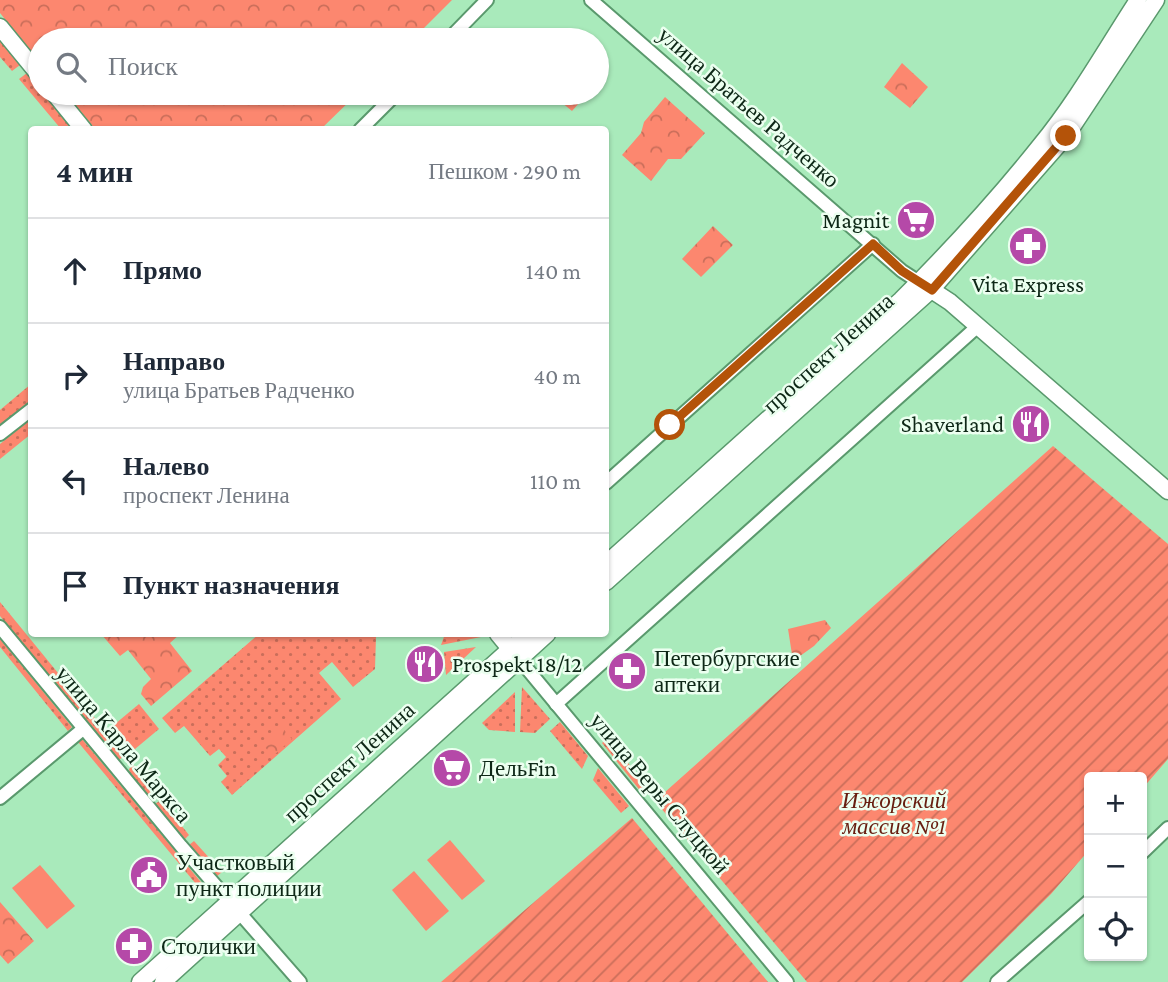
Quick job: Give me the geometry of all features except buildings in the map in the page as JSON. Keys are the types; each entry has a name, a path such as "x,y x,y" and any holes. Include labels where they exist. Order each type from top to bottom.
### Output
{"main road":[{"name":"проспект Ленина","path":"609,561 925,286 1040,147 1138,0"},
{"name":"проспект Ленина","path":"609,579 925,286 1066,136 1156,0"},
{"path":"0,27 28,61"},
{"path":"64,105 81,126"},
{"name":"улица Братьев Радченко","path":"925,286 978,326 1168,491"},
{"name":"улица Веры Слуцкой","path":"500,637 514,654"},
{"name":"проспект Ленина","path":"514,654 525,637"},
{"name":"проспект Ленина","path":"140,982 233,907 514,654 542,637"},
{"name":"проспект Ленина","path":"163,982 233,907"}],"street":[{"path":"460,28 487,0"},
{"name":"улица Братьев Радченко","path":"591,0 902,271 925,286"},
{"path":"364,126 385,105"},
{"path":"609,480 873,244"},
{"path":"556,704 978,326"},
{"path":"0,435 28,412"},
{"name":"улица Карла Маркса","path":"0,627 233,907 300,982"},
{"name":"улица Веры Слуцкой","path":"514,654 786,982"},
{"path":"0,798 83,729"},
{"path":"1147,847 1168,828"},
{"path":"997,982 1084,905"}],"green space":[{"path":"0,0 452,0 424,28 28,28 28,48 0,13"},
{"path":"0,41 20,65 12,71 0,57"},
{"path":"902,63 928,87 910,108 884,87"},
{"path":"27,73 28,90 19,79"},
{"path":"665,97 705,133 681,159 668,159 651,181 622,155 641,133 644,122"},
{"path":"41,105 53,105 70,126 58,126"},
{"path":"75,105 346,105 324,126 92,126"},
{"path":"565,105 577,105 572,111"},
{"path":"713,226 733,245 701,277 682,259"},
{"path":"28,387 28,402 0,425 0,410"},
{"path":"28,421 28,436 0,459 0,444"},
{"name":"Ижорский массив №1","path":"1053,446 1168,544 1168,759 1147,783 1147,772 1084,772 1084,856 1051,894 962,982 807,982 655,801"},
{"path":"0,602 125,755 119,760 0,616"},
{"path":"825,620 831,628 814,646 793,661 788,629"},
{"path":"104,637 177,637 170,643 192,671 151,706 141,694 143,687 151,679 128,650 120,656"},
{"path":"256,637 376,637 375,669 353,687 332,662 319,673 341,699 232,795 221,782 227,776 218,765 226,757 219,749 210,756 184,726 175,733 162,718"},
{"path":"444,637 481,637 441,645"},
{"path":"0,639 72,727 68,731 0,647"},
{"path":"476,647 446,675 444,652"},
{"path":"522,687 550,719 535,733 520,732"},
{"path":"515,692 515,732 489,730 482,723"},
{"path":"139,704 159,729 129,754 109,729"},
{"path":"560,722 588,756 582,769 550,731"},
{"path":"282,728 292,739 273,756 263,745"},
{"path":"608,738 648,788 642,793 602,743"},
{"path":"82,739 205,887 201,890 78,742"},
{"path":"133,765 156,793 150,798 130,774 129,769"},
{"path":"598,768 629,806 621,813 593,780"},
{"path":"161,800 189,835 184,840 155,804"},
{"path":"632,818 768,982 441,982"},
{"path":"450,840 485,881 462,900 427,860"},
{"path":"194,841 222,872 216,877 189,845"},
{"path":"40,865 75,906 47,929 12,888"},
{"path":"414,871 449,911 426,931 392,890"},
{"path":"0,902 34,941 8,964 0,955"}],"place":[{"name":"Magnit","path":"916,220"},
{"name":"Vita Express","path":"1028,246"},
{"name":"Shaverland","path":"1031,424"},
{"name":"Prospekt 18/12","path":"425,664"},
{"name":"Петербургские аптеки","path":"627,671"},
{"name":"ДельFin","path":"452,768"},
{"name":"Участковый пункт полиции","path":"149,875"},
{"name":"Столички","path":"134,946"}],"route":[{"path":"670,425 873,244 902,271 932,290 1066,136"}]}
